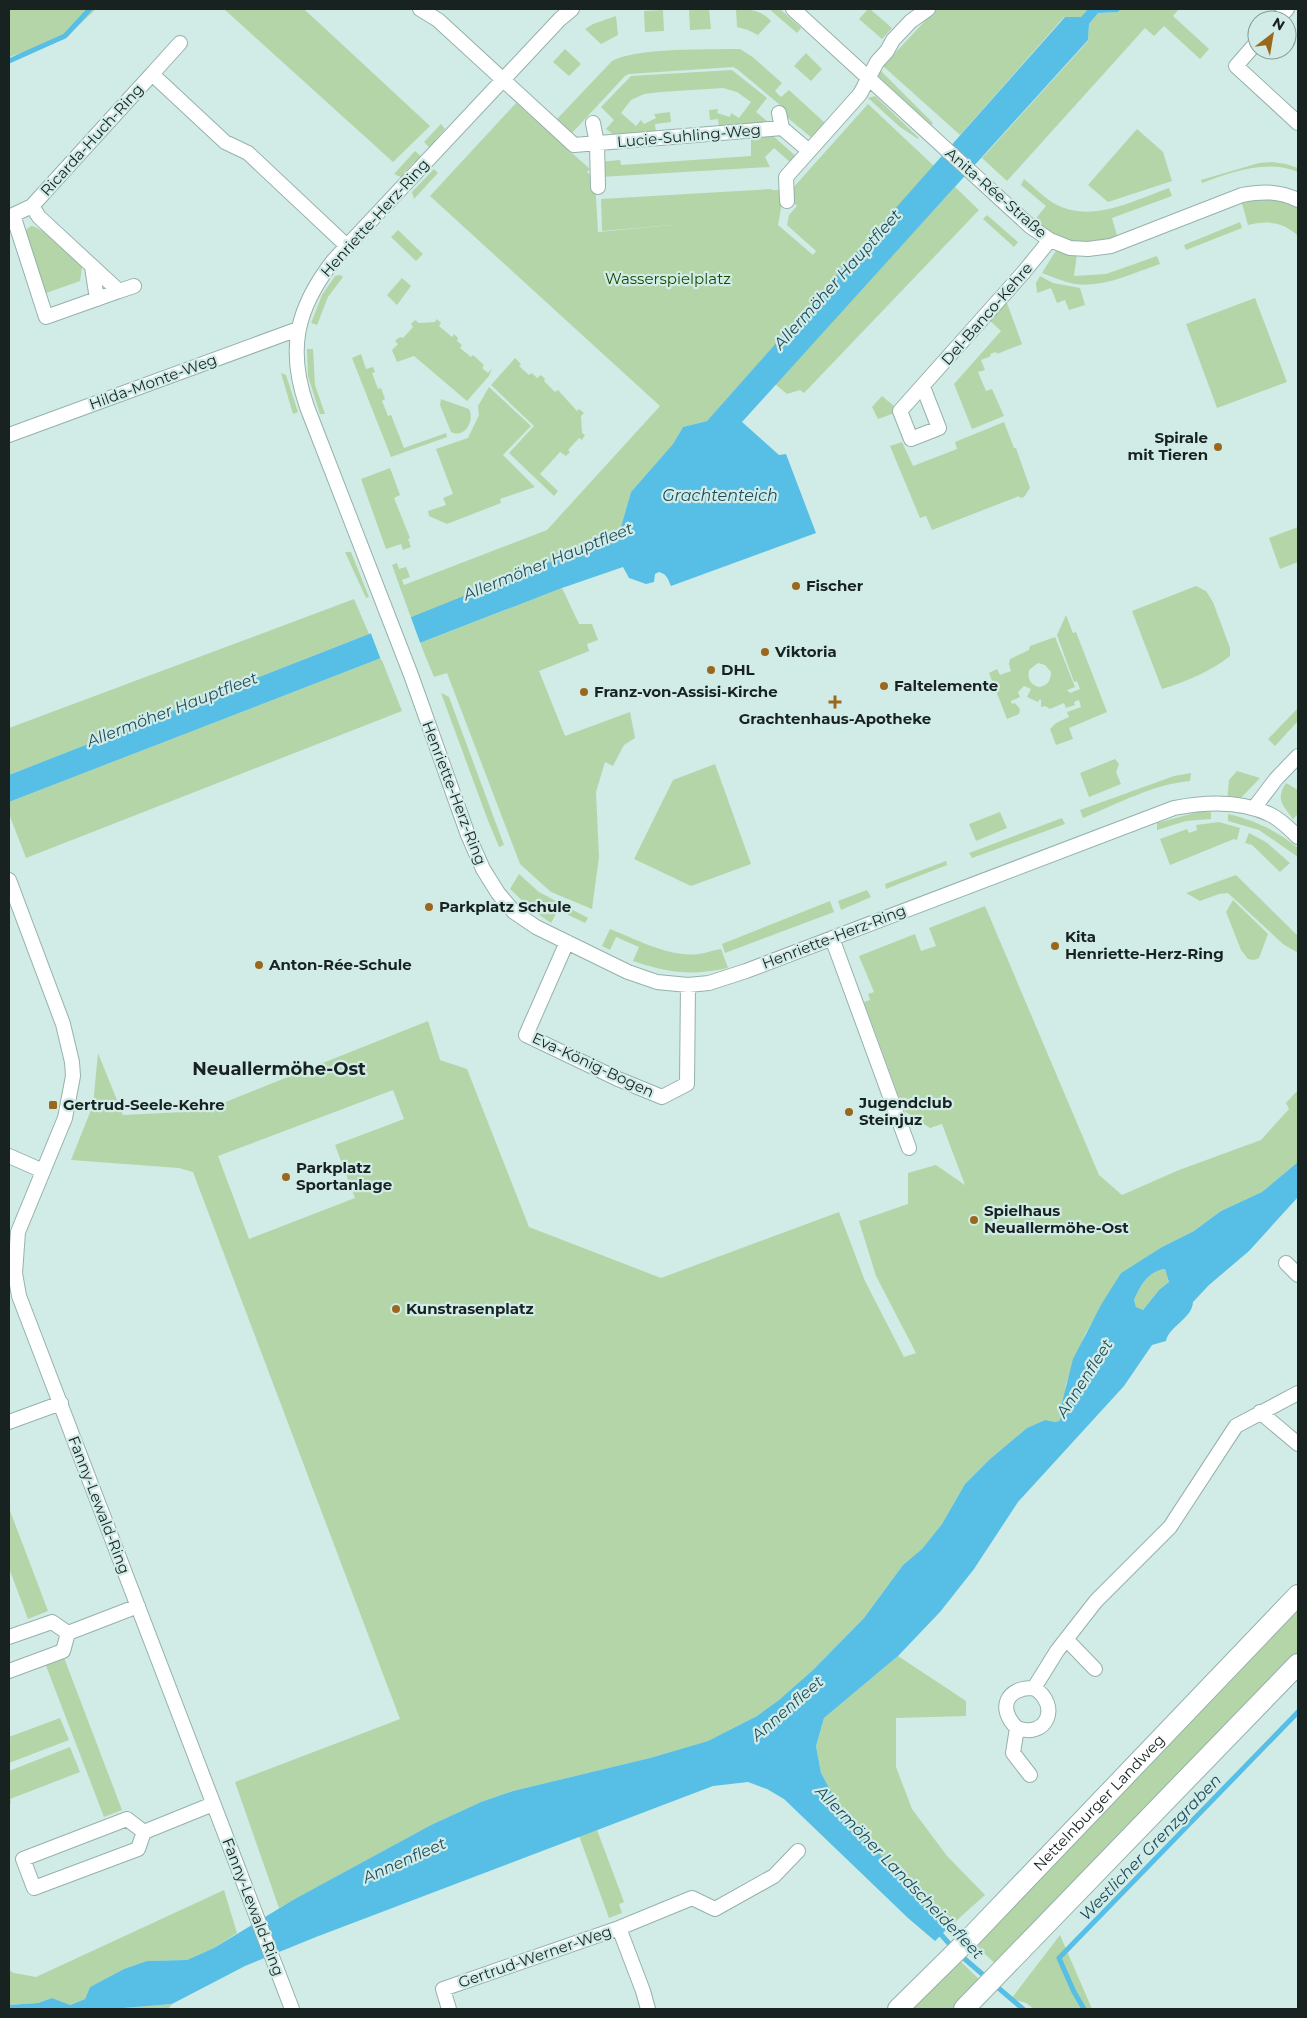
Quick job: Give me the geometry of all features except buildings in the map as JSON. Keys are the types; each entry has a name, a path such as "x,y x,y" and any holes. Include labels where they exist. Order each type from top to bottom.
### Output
{"main road":[{"name":"Nettelnburger Landweg","path":"898,2009 969,1939 1298,1595"},
{"path":"964,2009 1298,1664"}],"street":[{"name":"Lucie-Suhling-Weg","path":"420,9 438,20 574,145 782,128"},
{"name":"Henriette-Herz-Ring","path":"572,9 560,19 333,261 313,290 298,329 296,354 300,387 411,675 466,829 483,869 498,893 514,912 536,926 628,972 657,982 688,985 709,983 732,976 1174,808 1205,804 1254,808 1272,815 1298,837"},
{"name":"Anita-Rée-Straße","path":"793,9 1031,228 1050,240 1070,248 1088,249 1111,246 1242,195 1263,191 1285,194 1298,200"},
{"path":"787,201 786,177 860,94 877,62 887,51 893,40 911,22 928,9"},
{"name":"Ricarda-Huch-Ring","path":"134,286 46,318 11,210 32,206 180,44"},
{"path":"1247,53 1236,66 1298,123"},
{"name":"Ricarda-Huch-Ring","path":"152,74 226,142 248,153 347,246"},
{"name":"Lucie-Suhling-Weg","path":"779,113 782,128 809,152"},
{"name":"Lucie-Suhling-Weg","path":"593,122 597,144 598,188"},
{"name":"Ricarda-Huch-Ring","path":"32,206 39,218 119,292"},
{"name":"Del-Banco-Kehre","path":"922,386 1009,290 1050,240"},
{"path":"92,267 97,299"},
{"name":"Hilda-Monte-Weg","path":"9,435 298,329"},
{"path":"1254,808 1276,779 1298,756"},
{"name":"Fanny-Lewald-Ring","path":"9,880 59,1015 72,1062 73,1076 69,1103 54,1146 18,1232 15,1273 19,1296 292,2009"},
{"path":"832,938 909,1148"},
{"name":"Eva-König-Bogen","path":"567,942 526,1035 618,1079 662,1097 687,1084 688,985"},
{"path":"9,1156 43,1170"},
{"path":"1286,1264 1298,1275"},
{"path":"1034,1688 1066,1639 1096,1601 1170,1527 1236,1426 1298,1393"},
{"path":"9,1422 61,1403"},
{"path":"1260,1412 1298,1444"},
{"path":"68,1633 138,1606"},
{"path":"9,1637 52,1622 68,1633"},
{"path":"9,1671 63,1650 68,1633"},
{"path":"1066,1639 1095,1669"},
{"path":"1023,1688 1034,1688 1048,1702 1049,1712 1047,1719 1042,1726 1034,1730 1025,1731 1017,1728 1009,1720 1006,1710 1008,1700 1014,1692 1023,1688"},
{"path":"1017,1728 1013,1753 1030,1775"},
{"path":"144,1832 126,1819 23,1859 34,1888 138,1848 144,1832 214,1804"},
{"name":"Gertrud-Werner-Weg","path":"449,2009 443,1989 619,1928 692,1898 715,1909 774,1876 798,1851"},
{"name":"Gertrud-Werner-Weg","path":"619,1928 648,2009"}],"green space":[{"path":"9,9 96,9 64,39 9,57"},
{"path":"224,9 304,9 430,126 393,162"},
{"path":"689,9 709,9 711,29 690,30"},
{"path":"736,9 755,11 763,14 771,21 758,35 737,27"},
{"path":"769,9 780,9 801,28 797,33"},
{"path":"868,9 892,28 882,39 859,19"},
{"path":"936,9 1088,9 1081,17 1064,17 960,135 883,66"},
{"path":"1121,9 1179,9 1173,16 1209,49 1200,59 1164,26 1154,36 1145,28 1007,181 982,158 1088,41 1089,24 1098,13 1118,12"},
{"path":"663,10 664,31 645,32 644,11"},
{"path":"616,16 618,35 601,44 585,29 593,24"},
{"path":"565,49 581,64 569,76 553,62"},
{"path":"740,49 754,58 782,83 775,91 781,97 789,90 825,123 812,138 777,109 780,105 733,67 629,74 572,133 557,119 612,61 651,52"},
{"path":"806,53 822,69 811,81 794,66"},
{"path":"732,70 767,98 756,112 767,121 765,124 719,128 718,119 710,120 709,110 718,109 717,113 730,117 731,113 739,118 751,102 737,92 723,88 644,94 631,100 621,113 636,126 641,120 644,124 656,118 654,114 670,112 671,122 655,124 656,133 615,136 606,129 614,120 601,107 631,76"},
{"path":"880,70 933,123 931,125 878,76"},
{"path":"875,96 919,138 900,127 868,98"},
{"name":"Wasserspielplatz","path":"516,103 590,169 587,172 595,179 598,232 684,224 602,231 601,199 781,190 781,208 778,225 813,255 816,251 787,225 789,215 797,206 792,201 792,189 868,104 934,166 707,421 683,427 673,444 631,492 619,534 411,618 392,565 397,563 399,569 406,567 410,577 402,580 404,585 547,530 660,406 430,196"},
{"path":"441,124 445,129 436,139 433,151 424,142"},
{"path":"1137,129 1163,152 1172,181 1108,202 1088,185"},
{"path":"773,136 797,157 791,163 774,148 765,157 770,167 600,177 600,162 620,160 621,165 751,156 751,138"},
{"path":"415,151 424,159 422,162 414,162 401,177 394,174"},
{"path":"1272,162 1298,168 1298,172 1286,168 1262,167 1238,171 1202,183 1201,180 1259,163"},
{"path":"434,169 438,173 414,199 412,192"},
{"path":"1024,179 1057,205 1085,212 1114,208 1169,188 1172,196 1112,218 1118,239 1093,243 1073,242 1054,235 1033,222 1046,206 1021,185"},
{"path":"955,187 979,210 804,393 800,390 787,394 775,384"},
{"path":"1264,195 1298,206 1298,236 1293,231 1275,223 1248,225 1241,200"},
{"path":"987,215 1018,242 1014,247 983,219"},
{"path":"1240,222 1242,228 1186,250 1184,245"},
{"path":"31,226 43,231 82,267 80,281 46,293 25,233"},
{"path":"398,230 423,254 416,261 391,237"},
{"path":"1060,250 1077,254 1074,276 1106,274 1157,256 1160,264 1108,282 1086,285 1075,284 1042,273 1055,252"},
{"path":"340,275 343,277 328,297 317,325 311,323 322,295 335,276"},
{"path":"1040,276 1053,283 1080,288 1085,305 1069,310 1065,300 1057,303 1051,288 1037,293 1036,283"},
{"path":"402,278 411,286 397,305 387,295"},
{"path":"1004,295 1022,344 997,354 996,352 990,354 991,356 981,360 985,370 978,372 986,391 992,389 1004,416 972,429 954,384 1001,331 985,316"},
{"path":"1255,298 1287,382 1217,408 1186,324"},
{"path":"437,319 441,323 439,326 452,337 454,334 458,338 457,341 462,345 460,348 471,357 473,355 484,365 482,368 488,373 492,368 489,376 467,401 414,356 397,362 392,350 398,344 395,341 400,337 403,338 413,327 411,324 415,320 419,323 435,322"},
{"path":"307,349 313,349 315,385 325,414 320,414 308,376"},
{"path":"361,354 366,369 373,367 375,372 372,373 378,389 381,388 385,399 382,401 388,416 391,415 404,448 446,433 447,437 391,457 352,358"},
{"path":"515,358 521,364 519,366 529,375 532,373 537,378 541,375 555,392 558,390 577,411 579,409 584,413 581,416 582,433 585,435 582,440 579,438 568,450 570,452 566,456 560,452 540,474 558,491 554,496 509,453 534,426 491,385"},
{"path":"281,373 286,375 298,412 293,414"},
{"path":"489,387 531,426 503,455 535,487 500,499 501,503 447,524 429,516 428,511 446,505 443,498 453,494 436,449 468,438 479,415 478,406"},
{"path":"882,396 900,411 878,419 872,407"},
{"path":"441,399 469,409 471,413 470,423 461,433 451,432 440,405"},
{"path":"1004,422 1014,448 1016,448 1030,488 1024,497 1020,498 1019,496 932,530 926,516 920,518 890,446 902,442 913,466 957,449 955,442"},
{"path":"390,468 400,495 394,498 410,538 408,539 411,547 403,550 401,544 386,549 361,479"},
{"path":"1298,527 1298,562 1280,569 1269,538"},
{"path":"345,552 351,552 369,597 366,598"},
{"path":"1196,586 1206,591 1213,602 1230,648 1230,656 1198,676 1162,689 1132,611"},
{"path":"562,588 579,624 592,624 598,640 587,644 589,651 539,671 565,736 630,712 635,738 624,745 613,766 605,762 596,792 599,857 592,909 551,892 520,864 447,673 434,677 420,643"},
{"path":"354,599 369,634 9,775 9,728"},
{"path":"1066,615 1073,633 1076,632 1107,712 1069,728 1073,739 1056,745 1050,729 1056,723 1069,717 1067,712 1081,707 1079,700 1074,702 1075,705 1066,708 1064,703 1050,709 1045,706 1041,707 1040,699 1038,702 1027,697 1031,689 1024,686 1018,692 1020,697 1011,701 1012,704 1015,703 1020,709 1019,714 1007,719 989,673 997,669 1000,675 1011,671 1010,659 1029,650 1030,646 1055,637 1075,687 1067,690 1070,693 1080,689 1077,681 1074,682 1057,635","holes":["1038,663 1045,665 1051,672 1050,680 1040,687 1032,684 1029,679 1029,670"]},
{"path":"381,658 402,711 26,858 9,814 9,802"},
{"path":"441,693 449,697 504,845 499,847 487,818"},
{"path":"1298,708 1298,721 1275,746 1268,739"},
{"path":"1115,759 1119,764 1116,772 1121,784 1089,797 1080,773"},
{"path":"715,764 751,864 691,886 634,859 673,780"},
{"path":"1237,771 1260,778 1239,800 1227,802 1229,780"},
{"path":"1191,773 1190,781 1149,790 1083,818 1080,810 1174,776"},
{"path":"1286,783 1298,790 1298,814 1293,819 1283,806 1281,798"},
{"path":"1000,812 1007,828 976,841 969,824"},
{"path":"1198,812 1211,812 1211,819 1186,821 1157,830 1157,823"},
{"path":"1228,814 1257,823 1281,836 1298,848 1298,857 1259,830 1228,821"},
{"path":"1062,818 1065,824 972,858 969,853"},
{"path":"1219,822 1240,828 1237,840 1234,839 1170,865 1160,839 1187,829 1189,833 1197,830 1196,825"},
{"path":"1249,833 1266,842 1290,863 1280,872 1252,845 1245,843"},
{"path":"946,861 947,865 886,889 885,884"},
{"path":"519,874 539,892 588,918 585,923 558,910 551,923 531,909 510,889"},
{"path":"1236,875 1298,936 1298,953 1283,944 1228,893 1219,894 1200,901 1186,893"},
{"path":"867,890 871,897 841,910 838,901"},
{"path":"1233,900 1268,934 1259,958 1254,960 1248,959 1241,950 1226,912"},
{"path":"830,901 834,912 725,953 722,944"},
{"path":"985,906 1099,1175 1122,1195 1179,1170 1261,1140 1289,1109 1286,1103 1298,1090 1298,1162 1262,1192 1221,1211 1194,1231 1162,1247 1121,1273 1085,1334 1066,1384 1061,1407 1063,1413 1059,1421 1045,1420 1027,1428 990,1459 965,1484 942,1524 922,1549 903,1565 864,1618 813,1670 779,1700 757,1716 708,1741 650,1758 513,1791 481,1802 431,1825 279,1908 235,1782 400,1719 193,1172 179,1168 71,1160 93,1105 98,1053 123,1115 203,1111 428,1021 440,1060 467,1069 529,1227 661,1278 839,1212 865,1281 904,1357 916,1353 876,1276 859,1221 908,1204 908,1173 936,1165 965,1185 942,1124 930,1128 904,1111 864,1002 870,1000 868,994 874,992 859,956 915,934 921,951 936,946 929,928","holes":["393,1090 404,1119 335,1145 355,1198 249,1239 218,1156"]},
{"path":"610,929 653,947 677,953 699,954 721,949 728,968 702,972 680,972 669,971 633,961 639,947 616,937 610,950 602,946"},
{"path":"1165,1269 1169,1282 1159,1290 1143,1310 1136,1307 1134,1300 1145,1280 1159,1270"},
{"path":"9,1508 48,1611 28,1619 9,1568"},
{"path":"1298,1603 1298,1655 1001,1969 973,1943"},
{"path":"63,1655 122,1810 104,1817 45,1663"},
{"path":"898,1656 966,1701 966,1716 896,1718 896,1767 912,1809 947,1856 985,1895 946,1930 852,1822 834,1797 821,1773 816,1746 824,1718"},
{"path":"60,1718 69,1740 9,1763 9,1737"},
{"path":"70,1747 80,1772 10,1799 11,1803 9,1804 9,1771"},
{"path":"597,1830 624,1902 619,1904 622,1913 609,1918 579,1836"},
{"path":"224,1890 237,1933 214,1948 187,1960 147,1961 124,1969 90,1987 85,1999 69,2005 52,1998 38,2003 9,2005 9,1970 14,1973 36,1977"},
{"path":"1060,1935 1092,2009 1034,2009 1026,2003 1011,1999"},
{"path":"959,1960 983,1983 958,2009 912,2009"},
{"path":"172,2004 168,2009 111,2009"}],"water":[{"path":"1088,9 1121,9 1118,12 1098,13 1089,24 1088,40 742,422 779,455 786,454 816,533 671,586 667,577 662,573 655,574 654,582 646,584 629,578 623,567 562,588 9,802 9,775 619,534 631,492 673,444 683,427 707,421 1065,17 1081,17"},
{"name":"Annenfleet","path":"1298,1162 1298,1197 1249,1251 1209,1285 1193,1302 1189,1313 1171,1331 1166,1341 1152,1345 1124,1386 1018,1502 974,1569 940,1612 898,1656 824,1718 816,1746 821,1773 834,1797 852,1822 946,1930 935,1941 908,1918 784,1799 767,1789 748,1782 713,1786 316,1937 245,1966 172,2004 111,2009 9,2009 9,2005 38,2003 52,1998 70,2005 85,1999 90,1987 124,1969 147,1961 187,1960 214,1948 293,1900 431,1825 481,1802 513,1791 650,1758 708,1741 757,1716 779,1700 813,1670 864,1618 903,1565 922,1549 942,1524 965,1484 990,1459 1027,1428 1045,1420 1059,1421 1063,1413 1061,1407 1073,1359 1101,1305 1121,1273 1162,1247 1194,1231 1221,1211 1262,1192","holes":["1165,1269 1169,1282 1159,1290 1143,1310 1136,1307 1134,1300 1149,1276"]}],"pier":[{"path":"410,615 421,645 381,660 370,631"}],"waterway":[{"path":"9,61 65,36 90,9"},
{"name":"Westlicher Grenzgraben","path":"1084,2009 1059,1958 1298,1712"},
{"name":"Allermöher Landscheidefleet","path":"937,1930 953,1948"},
{"name":"Allermöher Landscheidefleet","path":"959,1954 988,1979"},
{"name":"Allermöher Landscheidefleet","path":"995,1985 1023,2009"}],"place":[{"name":"Spirale mit Tieren","path":"1218,447"},
{"name":"Fischer","path":"796,586"},
{"name":"Viktoria","path":"765,652"},
{"name":"DHL","path":"711,670"},
{"name":"Faltelemente","path":"884,686"},
{"name":"Franz-von-Assisi-Kirche","path":"584,692"},
{"name":"Grachtenhaus-Apotheke","path":"835,702"},
{"name":"Parkplatz Schule","path":"429,907"},
{"name":"Kita Henriette-Herz-Ring","path":"1055,946"},
{"name":"Anton-Rée-Schule","path":"259,965"},
{"name":"Gertrud-Seele-Kehre","path":"53,1105"},
{"name":"Jugendclub Steinjuz","path":"849,1112"},
{"name":"Parkplatz Sportanlage","path":"286,1177"},
{"name":"Spielhaus Neuallermöhe-Ost","path":"974,1220"},
{"name":"Kunstrasenplatz","path":"396,1309"}],"district":[{"name":"Neuallermöhe-Ost","path":"279,1069"}],"water label":[{"name":"Allermöher Hauptfleet","path":"837,279"},
{"name":"Grachtenteich","path":"720,495"},
{"name":"Allermöher Hauptfleet","path":"548,561"},
{"name":"Allermöher Hauptfleet","path":"172,709"}]}
